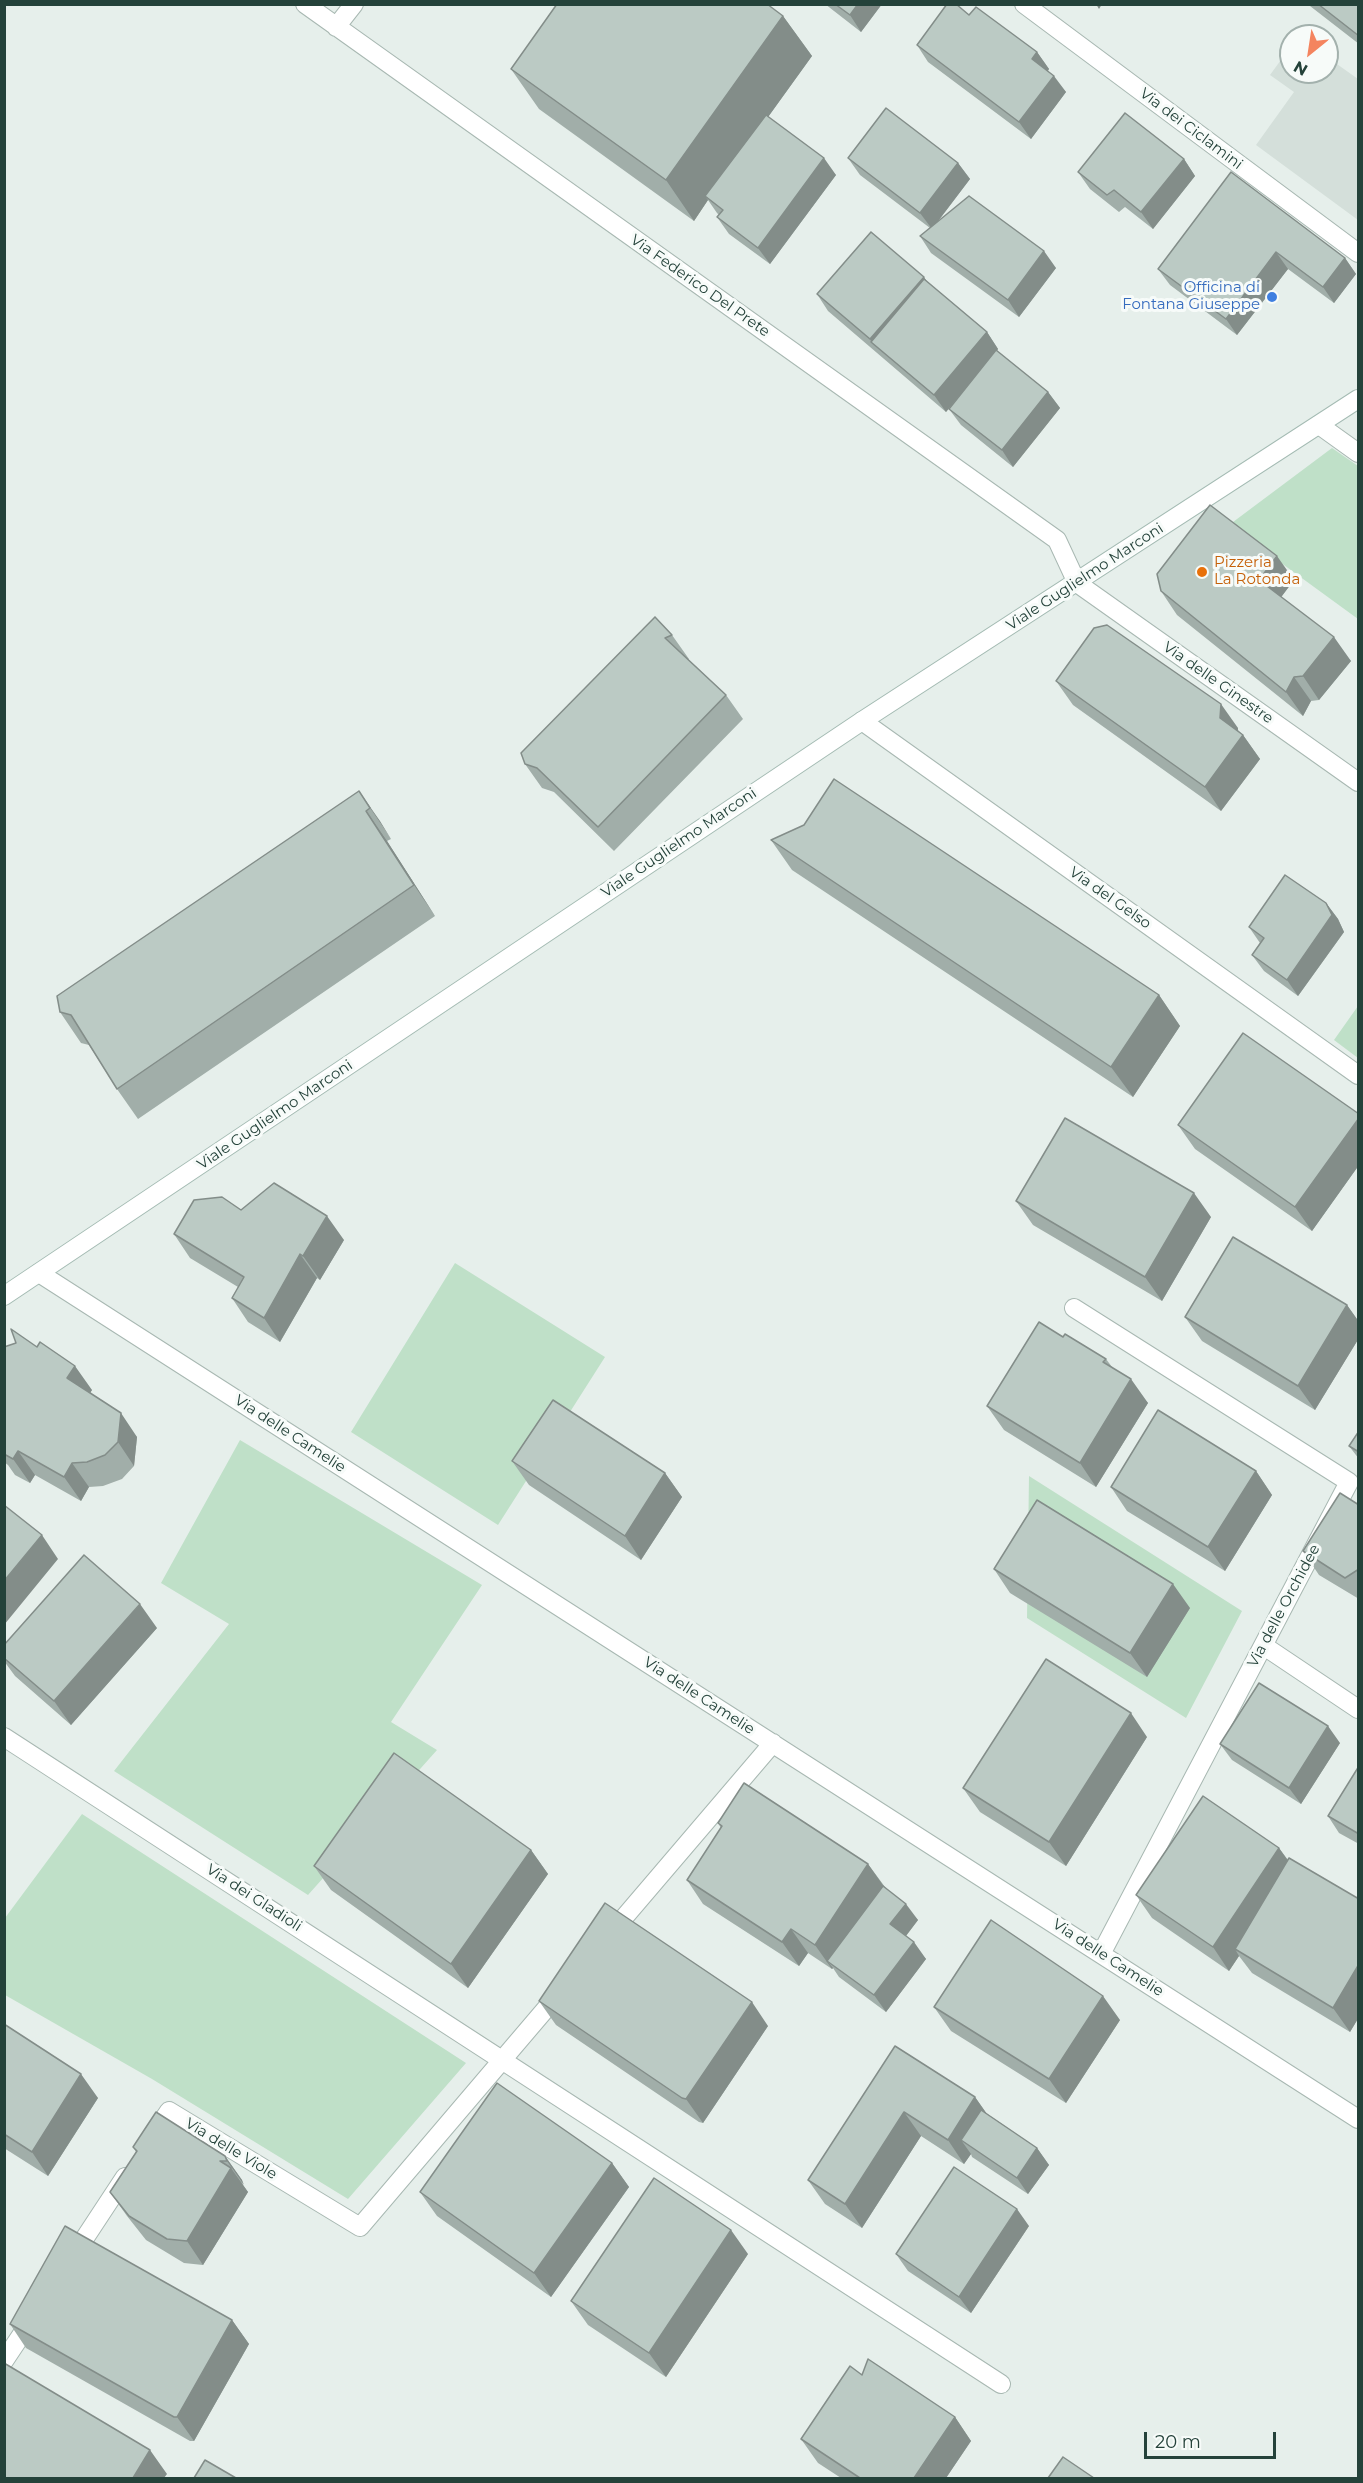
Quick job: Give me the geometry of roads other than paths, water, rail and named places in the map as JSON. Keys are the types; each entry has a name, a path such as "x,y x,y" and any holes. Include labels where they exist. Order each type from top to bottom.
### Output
{"street":[{"name":"Via Federico Del Prete","path":"305,4 1057,540 1077,583"},
{"path":"336,27 354,4"},
{"name":"Via dei Ciclamini","path":"1024,4 1359,253"},
{"name":"Viale Guglielmo Marconi","path":"4,1296 862,721 1359,399"},
{"path":"1319,425 1359,453"},
{"name":"Via delle Ginestre","path":"1077,583 1359,782"},
{"name":"Via del Gelso","path":"862,721 1359,1075"},
{"name":"Via delle Camelie","path":"39,1273 1359,2119"},
{"name":"Via delle Orchidee","path":"1074,1308 1349,1482 1101,1954"},
{"path":"1264,1646 1359,1709"},
{"name":"Via dei Gladioli","path":"4,1737 1001,2384"},
{"path":"596,1951 772,1743"},
{"path":"503,2060 573,1978"},
{"name":"Via delle Viole","path":"64,2271 168,2111 360,2227 503,2060"},
{"path":"4,2361 44,2301"}],"place":[{"name":"Officina di Fontana Giuseppe","path":"1272,297"},
{"name":"Pizzeria La Rotonda","path":"1202,572"}]}
